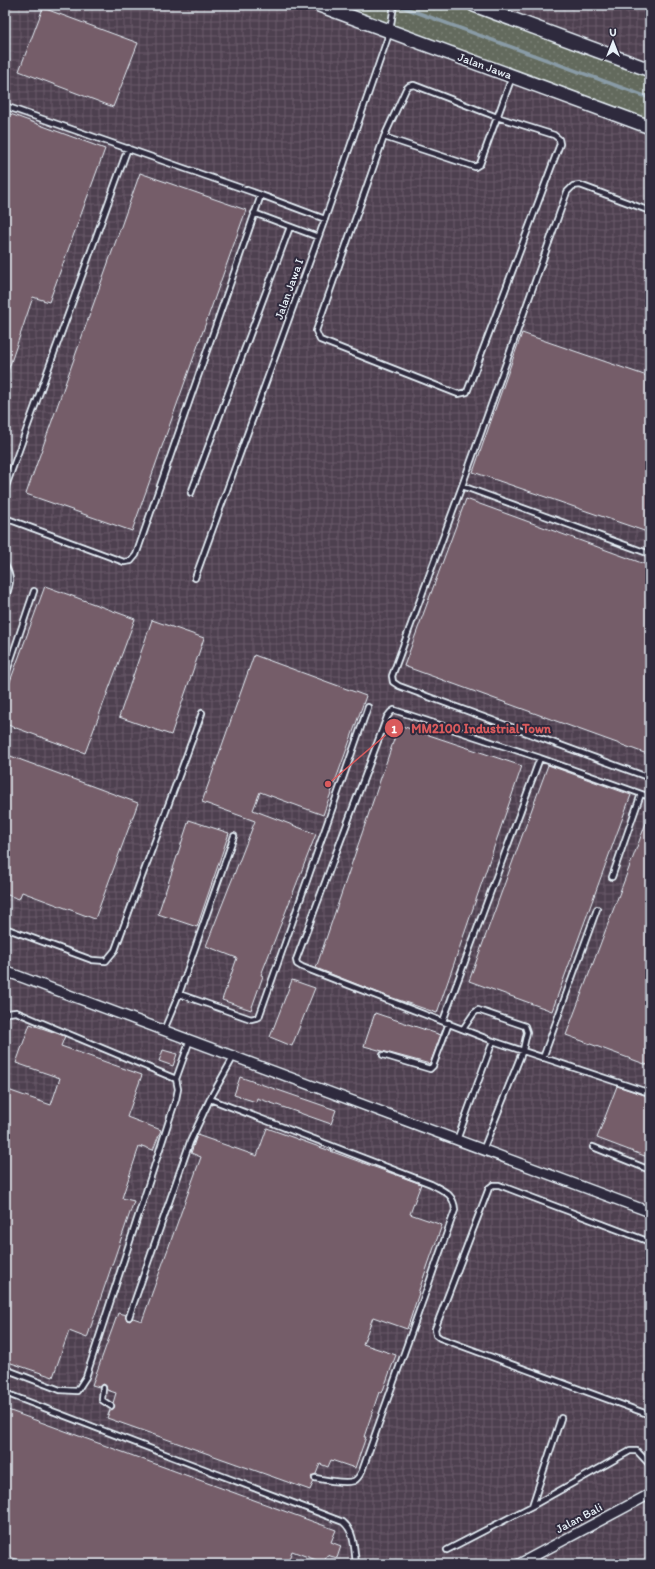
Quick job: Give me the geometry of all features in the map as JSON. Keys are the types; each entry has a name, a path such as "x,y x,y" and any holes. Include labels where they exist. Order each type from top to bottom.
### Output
{"street":[{"name":"Jalan Jawa","path":"319,5 650,127"},
{"path":"474,5 650,70"},
{"path":"5,971 650,1212"},
{"name":"Jalan Bali","path":"519,1564 650,1494"}],"lane":[{"name":"Jalan Jawa I","path":"195,578 325,219 390,31 394,5"},
{"path":"384,137 475,167 480,164 512,76"},
{"path":"414,85 497,117 554,135 559,139 560,144 467,392 464,394 458,394 327,343 320,340 317,335 316,331 384,137 406,89 409,86 414,85"},
{"path":"5,106 128,148 325,219"},
{"path":"5,489 128,148"},
{"path":"650,211 580,184 573,186 567,192 462,486 392,676 393,682 420,694 646,778 650,778"},
{"path":"5,518 124,562 131,561 136,555 261,195"},
{"path":"254,213 318,237"},
{"path":"191,493 290,227"},
{"path":"462,486 650,554"},
{"path":"5,565 10,575 9,587 5,599"},
{"path":"5,677 34,591"},
{"path":"179,994 251,1019 258,1017 368,707"},
{"path":"650,797 540,758 398,710 394,710 387,717 296,963 302,967 463,1029 544,1058 650,1093"},
{"path":"5,928 92,960 106,961 115,950 202,713"},
{"path":"443,1021 540,758"},
{"path":"612,876 641,794"},
{"path":"164,1030 179,994 234,836"},
{"path":"544,1058 597,909"},
{"path":"463,1029 474,1013 478,1010 525,1026 528,1032 523,1050 483,1150"},
{"path":"5,1015 16,1012 176,1079"},
{"path":"383,1055 430,1069 433,1066 449,1023"},
{"path":"5,1368 60,1390 77,1390 86,1377 176,1099 178,1089 176,1079 190,1040"},
{"path":"456,1140 493,1040"},
{"path":"129,1317 190,1142 210,1099 234,1056"},
{"path":"210,1099 431,1184 448,1194 454,1201 455,1210 362,1471 358,1478 354,1481 347,1482 315,1478"},
{"path":"593,1147 650,1170"},
{"path":"650,1242 499,1185 493,1185 489,1188 435,1329 436,1335 440,1338 650,1415"},
{"path":"103,1388 102,1400 111,1406"},
{"path":"5,1393 339,1521 349,1527 352,1535 356,1564"},
{"path":"532,1506 561,1418"},
{"path":"447,1550 532,1506 630,1451 637,1451 647,1460 650,1465"}],"shaded area":[{"path":"5,5 650,5 650,1564 5,1564"}],"green space":[{"path":"319,5 473,5 650,70 650,127"}],"building":[{"path":"43,8 138,43 113,107 19,71"},
{"path":"5,112 105,149 49,302 33,297 7,374 5,374"},
{"path":"140,173 246,210 132,531 26,494"},
{"path":"522,333 650,377 650,533 473,472"},
{"path":"466,499 650,566 650,755 404,666"},
{"path":"45,586 135,619 85,753 5,724 5,695"},
{"path":"152,620 204,638 171,735 119,717"},
{"path":"254,655 366,696 323,815 260,792 253,810 316,834 261,975 263,976 251,1010 222,1000 237,958 206,946 255,821 202,802"},
{"path":"399,725 522,766 437,1013 384,995 316,968"},
{"path":"5,754 138,803 95,919 22,892 19,899 5,894"},
{"path":"548,765 631,795 552,1011 469,981"},
{"path":"649,815 650,816 650,1066 566,1035"},
{"path":"189,820 229,833 197,927 158,914"},
{"path":"292,980 315,988 292,1046 270,1037"},
{"path":"375,1013 441,1035 430,1064 364,1046"},
{"path":"30,1024 65,1036 61,1046 142,1075 127,1117 161,1130 153,1150 142,1146 141,1148 139,1147 122,1198 134,1201 87,1338 69,1331 53,1377 5,1361 5,1089 51,1105 60,1078 16,1063"},
{"path":"163,1050 177,1054 173,1066 159,1061"},
{"path":"240,1077 336,1110 331,1124 257,1098 256,1102 234,1095"},
{"path":"617,1086 650,1097 650,1158 597,1138"},
{"path":"267,1128 421,1184 410,1214 442,1225 407,1329 373,1317 363,1344 396,1355 382,1393 379,1392 355,1468 331,1460 328,1467 320,1464 316,1474 311,1477 314,1481 310,1490 107,1418 110,1410 114,1408 113,1403 116,1393 107,1390 104,1384 99,1387 92,1385 118,1313 126,1315 127,1320 130,1321 133,1318 142,1321 201,1157 191,1153 197,1135 257,1156"},
{"path":"5,1409 336,1530 331,1542 341,1546 337,1558 327,1555 324,1563 292,1551 287,1564 29,1564 5,1555"}],"waterway":[{"path":"397,5 650,98"}],"place":[{"name":"MM2100 Industrial Town","path":"328,784"}]}
